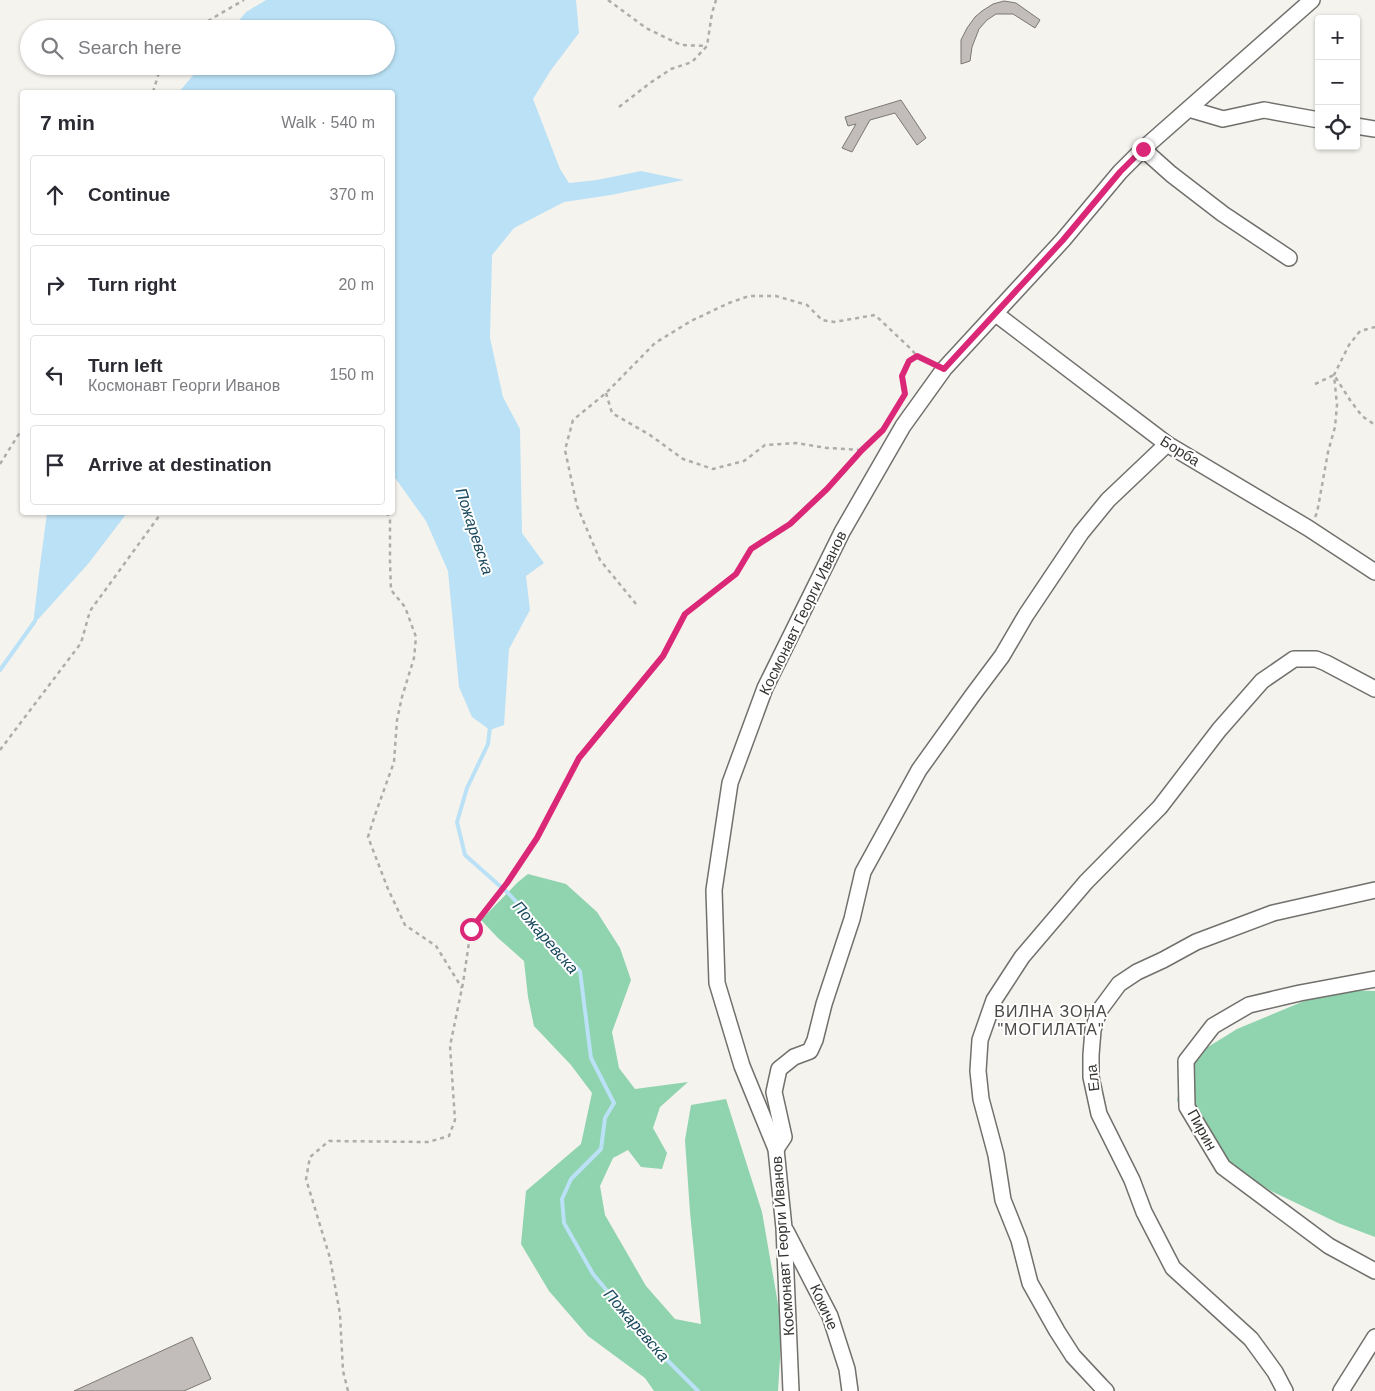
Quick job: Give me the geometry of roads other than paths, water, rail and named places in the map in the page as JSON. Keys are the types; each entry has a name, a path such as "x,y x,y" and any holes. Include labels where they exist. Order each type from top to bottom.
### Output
{"street":[{"name":"Космонавт Георги Иванов","path":"791,1391 784,1228 776,1149 742,1066 718,983 714,890 730,783 765,688 842,532 903,426 944,369 1063,240 1120,172 1143,149 1312,0"},
{"path":"1189,109 1223,119 1264,110 1315,119"},
{"path":"1360,127 1375,129"},
{"path":"1143,149 1171,174 1222,214 1289,258"},
{"name":"Борба","path":"996,314 1167,444 1308,528 1375,572"},
{"path":"776,1149 784,1137 774,1092 779,1069 794,1058 810,1051 852,919 863,872 910,786 919,770 1002,656 1026,615 1081,533 1108,500 1167,444"},
{"path":"1106,1391 1074,1356 1057,1331 1030,1283 1019,1240 1003,1200 996,1155 981,1099 978,1071 980,1040 994,1000 1022,957 1086,882 1160,807 1219,730 1262,681 1294,659 1316,659 1326,662 1375,689"},
{"name":"Ела","path":"1285,1391 1251,1340 1173,1268 1144,1212 1132,1180 1099,1114 1092,1077 1093,1030 1099,1011 1119,984 1137,972 1196,942 1273,913 1375,890"},
{"name":"Пирин","path":"1375,979 1249,1005 1213,1026 1186,1061 1188,1107 1223,1167 1329,1246 1375,1271"},
{"name":"Кокиче","path":"784,1228 830,1316 846,1369 850,1391"},
{"path":"1341,1391 1375,1337"}],"water":[{"path":"266,0 576,0 579,33 551,70 533,99 560,169 569,183 597,180 641,171 684,180 611,195 564,202 514,228 492,255 490,338 503,397 520,429 522,533 544,563 526,576 530,610 509,649 504,725 490,730 472,717 459,687 448,571 426,521 395,478 395,90 181,90 193,75 395,75 395,20 239,20 246,12"},
{"path":"47,515 125,515 88,564 33,625"}],"waterway":[{"path":"0,670 35,621"},
{"name":"Пожаревска","path":"490,727 488,744 467,788 457,822 465,855 509,894 580,971 591,1058 614,1103 605,1118 601,1149 571,1179 562,1199 564,1223 593,1274 654,1347 698,1391"}],"district":[{"name":"ВИЛНА ЗОНА \"МОГИЛАТА\"","path":"1051,1020"}]}
